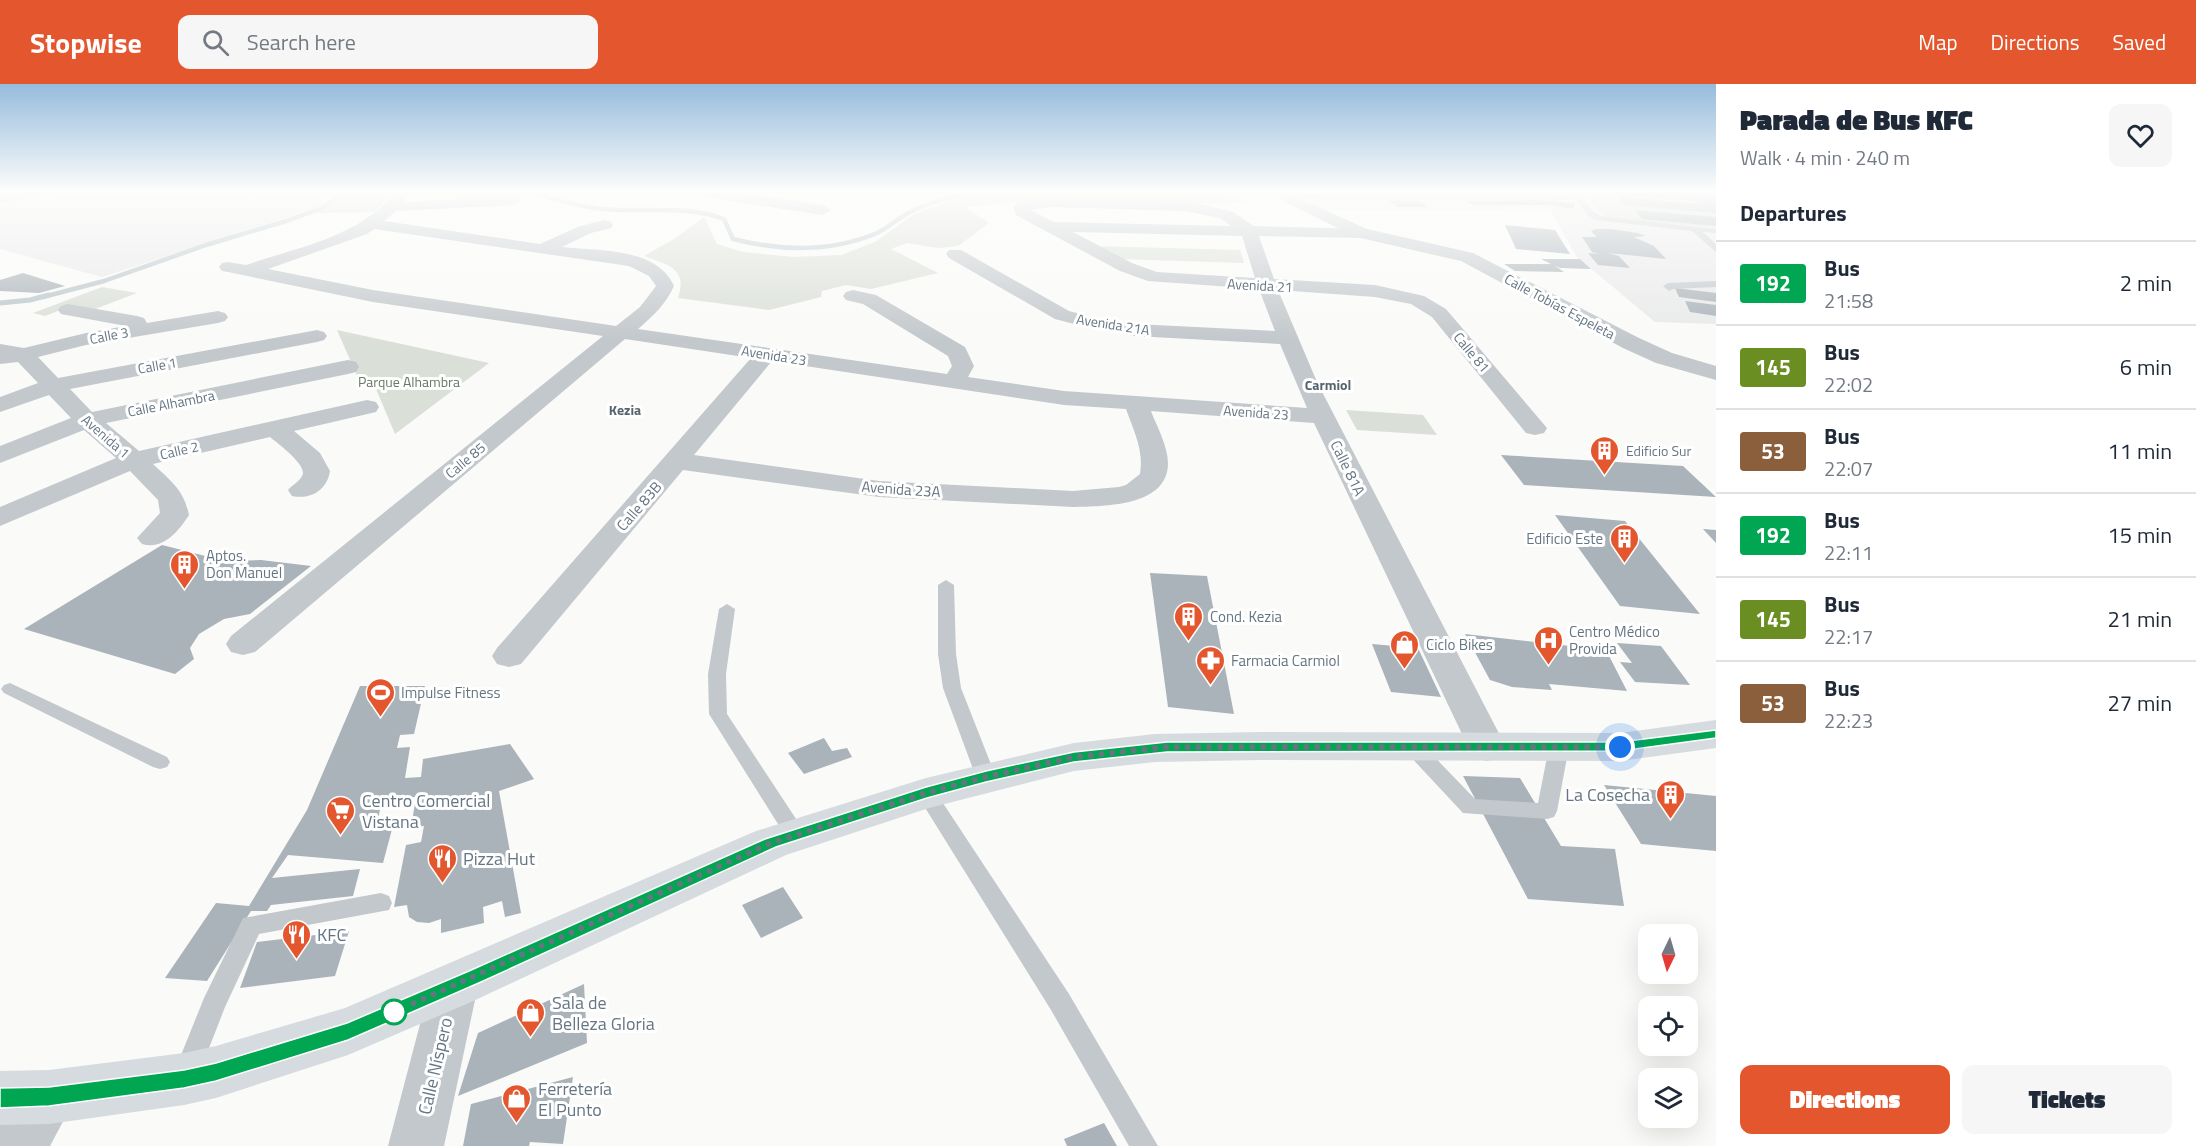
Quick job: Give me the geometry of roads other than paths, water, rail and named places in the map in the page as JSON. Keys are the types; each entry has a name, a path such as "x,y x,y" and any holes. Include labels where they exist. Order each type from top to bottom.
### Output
{"main road":[{"path":"25,1097 184,1079 216,1072 348,1031 454,986 771,843 926,793 1074,757 1155,748 1261,746 1620,747 1716,734"}],"street":[{"name":"Avenida 23","path":"334,241 237,269 373,296 1064,398 1323,416"},
{"path":"486,241 543,249 561,241"},
{"name":"Avenida 21","path":"1074,241 1126,267 1155,277 1396,294"},
{"name":"Calle 81A","path":"1252,241 1266,286 1323,416 1486,747"},
{"name":"Calle Tobías Espeleta","path":"1395,241 1467,257 1631,343 1664,358 1716,373"},
{"name":"Calle 85","path":"243,644 647,311 659,298 665,286 662,277 654,268 631,261 543,249"},
{"name":"Avenida 21A","path":"955,254 1062,315 1096,324 1135,330 1287,338"},
{"name":"Calle 81","path":"1396,294 1417,300 1439,313 1535,428"},
{"path":"854,296 869,299 957,352 963,366 954,382"},
{"path":"68,310 159,326"},
{"name":"Calle 3","path":"7,355 218,317"},
{"name":"Calle 1","path":"0,405 51,386 317,336"},
{"name":"Calle 83B","path":"509,656 767,354"},
{"name":"Avenida 1","path":"7,355 51,386 134,460 172,498 175,514 152,538"},
{"name":"Calle Alhambra","path":"0,455 87,420 348,367"},
{"name":"Avenida 23A","path":"677,461 879,489 1073,499 1126,494 1143,487 1152,478 1155,463 1136,404"},
{"name":"Calle 2","path":"0,517 134,460 367,407"},
{"path":"275,428 311,459 317,471 315,480 302,490"},
{"name":"Calle Níspero","path":"416,1146 454,986"},
{"path":"19,1146 25,1097"}],"lane":[{"path":"1669,288 1668,286 1678,284 1716,284"},
{"path":"946,585 947,654 952,687 986,777"},
{"path":"727,609 718,655 715,691 718,714 795,834"},
{"path":"10,689 160,762"},
{"path":"1413,747 1470,807 1547,811 1559,747"},
{"path":"926,793 1060,1002 1144,1146"},
{"path":"184,1079 213,1006 251,925 381,903"}],"waterway":[{"path":"43,297 104,281 221,241"},
{"path":"740,241 787,248 823,247 853,241"},
{"path":"0,303 30,300 49,295"}],"place":[{"name":"Edificio Sur","path":"1605,476"},
{"name":"Edificio Este","path":"1624,564"},
{"name":"Aptos. Don Manuel","path":"185,590"},
{"name":"Cond. Kezia","path":"1189,642"},
{"name":"Centro Médico Provida","path":"1548,666"},
{"name":"Ciclo Bikes","path":"1405,670"},
{"name":"Farmacia Carmiol","path":"1210,686"},
{"name":"Impulse Fitness","path":"380,718"},
{"name":"La Cosecha","path":"1671,820"},
{"name":"Centro Comercial Vistana","path":"341,836"},
{"name":"Pizza Hut","path":"442,884"},
{"name":"KFC","path":"296,960"},
{"name":"Sala de Belleza Gloria","path":"531,1038"},
{"name":"Ferretería El Punto","path":"517,1124"}],"district":[{"name":"Carmiol","path":"1328,384"},
{"name":"Kezia","path":"625,409"}],"park label":[{"name":"Parque Alhambra","path":"409,381"}]}
